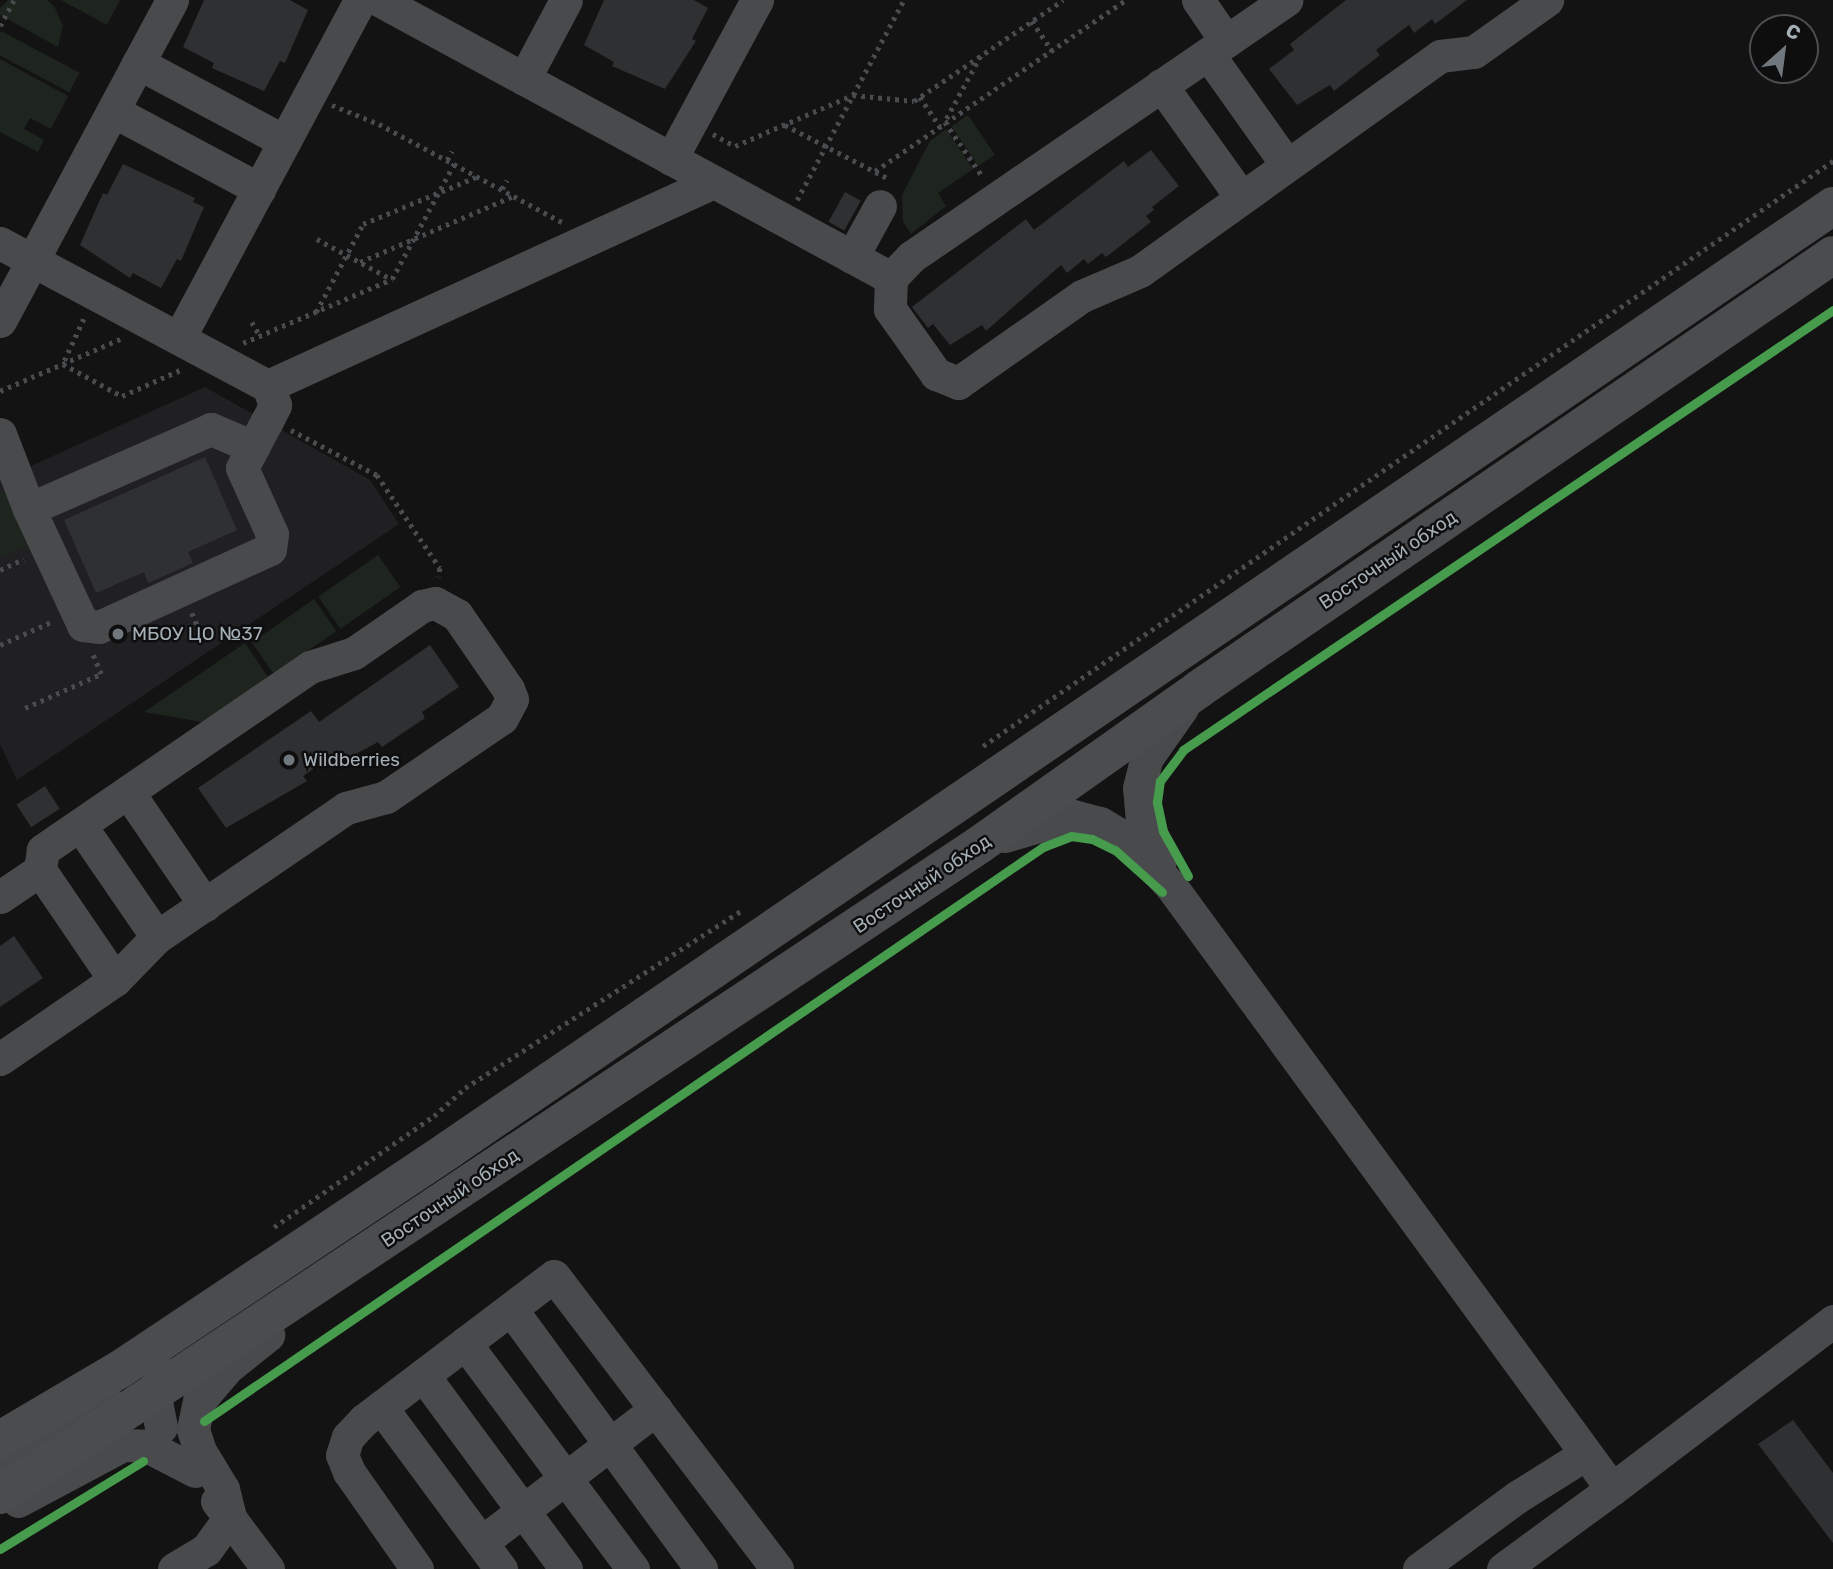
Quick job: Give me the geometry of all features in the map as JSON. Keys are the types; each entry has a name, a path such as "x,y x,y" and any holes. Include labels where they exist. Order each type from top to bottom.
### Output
{"main road":[{"name":"Восточный обход","path":"0,1440 120,1370 450,1149 1833,206"},
{"name":"Восточный обход","path":"0,1495 149,1408 354,1264 979,845 1199,689 1833,255"}],"lane":[{"path":"0,321 172,0"},
{"path":"178,338 360,0"},
{"path":"379,0 891,278"},
{"path":"524,79 566,0"},
{"path":"671,159 757,0"},
{"path":"1198,0 1217,47 1287,165"},
{"path":"1286,0 911,257 891,278 890,309 936,374 958,383 1082,296 1140,271 1440,56 1474,52 1547,0"},
{"path":"138,63 284,141"},
{"path":"1161,85 1242,198"},
{"path":"113,111 259,189"},
{"path":"268,386 714,182"},
{"path":"852,257 891,196"},
{"path":"0,243 268,386 275,405 242,468 272,534 270,549 83,620 29,509 0,434"},
{"path":"29,509 211,429 253,447"},
{"path":"0,1059 116,980 158,937 346,808 386,797 509,710 508,689 457,615 435,603 422,606 354,653 310,667 43,850 40,870 116,980"},
{"path":"1171,886 1142,821 1139,788 1146,759 1165,727 1199,689"},
{"path":"128,792 205,905"},
{"path":"979,845 1038,822 1073,816 1100,823 1127,839 1171,886 1584,1455 1612,1489"},
{"path":"80,825 158,937"},
{"path":"0,897 40,870"},
{"path":"149,1408 160,1373 173,1361 373,1223 450,1149"},
{"path":"230,1517 223,1489 200,1451 193,1429 200,1401 228,1368 354,1264"},
{"path":"418,1569 361,1494 342,1455 348,1437 381,1407 554,1276 777,1569"},
{"path":"511,1309 701,1569"},
{"path":"1503,1569 1833,1321"},
{"path":"466,1343 633,1569"},
{"path":"423,1375 566,1569"},
{"path":"0,1462 104,1407 149,1408"},
{"path":"381,1407 501,1569"},
{"path":"149,1408 268,1569"},
{"path":"482,1542 656,1409"},
{"path":"0,1511 123,1445 147,1446 195,1471"},
{"path":"1419,1569 1517,1497 1584,1455"},
{"path":"187,1566 206,1550 230,1517"}],"path":[{"path":"0,26 14,0"},
{"path":"786,221 904,0"},
{"path":"691,122 735,146 853,95 914,102 1062,0"},
{"path":"875,171 1126,0"},
{"path":"1031,21 1052,51"},
{"path":"943,125 982,55"},
{"path":"310,93 447,160 566,224 578,218"},
{"path":"920,97 997,198"},
{"path":"784,125 875,171 891,196"},
{"path":"447,160 452,151"},
{"path":"978,750 1833,161"},
{"path":"63,364 122,396 392,279 454,164"},
{"path":"316,312 363,224 477,176"},
{"path":"502,189 507,180"},
{"path":"360,262 513,195"},
{"path":"317,239 392,279"},
{"path":"63,364 84,319"},
{"path":"252,322 260,336"},
{"path":"0,391 120,339"},
{"path":"281,424 377,475 440,568 435,603"},
{"path":"0,645 83,620 86,641 101,674 25,708"},
{"path":"265,1233 434,1116 465,1088 753,904"}],"shaded area":[{"path":"8,0 47,0 54,6 63,26 58,47 0,15 0,8"},
{"path":"61,0 120,0 107,25"},
{"path":"1,31 80,73 69,92 0,55"},
{"path":"0,59 68,96 51,129 30,118 24,129 44,140 38,152 0,132"},
{"path":"968,115 995,155 978,166 951,126"},
{"path":"946,129 973,169 938,193 946,206 911,234 903,222 902,195 930,141"},
{"name":"МБОУ ЦО №37","path":"205,387 370,480 399,524 17,780 0,744 0,480"},
{"path":"9,490 33,544 0,558 0,494"},
{"path":"378,555 400,587 341,629 318,597"},
{"path":"314,599 336,631 274,675 252,643"},
{"path":"245,643 268,677 202,722 144,712"}],"building":[{"path":"204,0 290,0 308,10 285,63 280,61 264,91 212,68 214,63 183,47"},
{"path":"604,0 694,0 708,8 692,39 696,41 665,89 612,66 614,62 584,45"},
{"path":"1346,0 1467,0 1435,24 1432,19 1414,33 1409,25 1376,50 1380,55 1334,91 1330,85 1297,105 1269,69 1294,50 1290,44"},
{"path":"1151,150 1179,186 1152,207 1154,210 1146,216 1151,222 1106,257 1102,253 1088,264 1084,259 1067,273 1061,265 986,331 982,325 950,345 933,324 928,328 912,307 1026,219 1034,230 1124,161 1128,167"},
{"path":"123,164 195,198 193,202 204,207 181,261 177,259 161,288 133,273 130,278 80,245 103,193 107,195"},
{"path":"845,192 861,201 844,230 829,222"},
{"path":"205,457 237,530 188,552 193,563 148,583 144,572 96,593 64,520"},
{"path":"430,645 459,687 422,712 425,718 382,747 378,742 345,760 339,751 303,776 307,781 226,828 198,788 311,711 319,722"},
{"path":"45,786 60,809 31,827 16,805"},
{"path":"14,936 43,978 0,1007 0,946"},
{"path":"1793,1420 1833,1473 1833,1543 1758,1444"}],"cycle path":[{"path":"1188,876 1163,831 1157,802 1160,781 1183,750 1833,310"},
{"path":"204,1421 1043,847 1071,836 1092,839 1115,850 1162,892"},
{"path":"0,1549 143,1461"}],"place":[{"name":"МБОУ ЦО №37","path":"118,634"},
{"name":"Wildberries","path":"289,760"}]}
